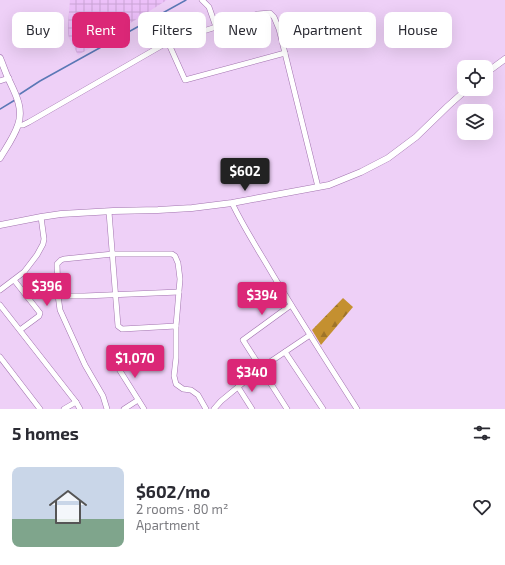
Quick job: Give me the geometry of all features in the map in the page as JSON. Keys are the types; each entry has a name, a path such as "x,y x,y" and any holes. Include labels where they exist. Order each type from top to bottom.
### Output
{"street":[{"path":"202,0 209,7 214,21"},
{"path":"271,14 274,17 279,29 318,187"},
{"path":"18,125 23,125 29,122 158,48"},
{"path":"171,48 185,80 285,53"},
{"path":"0,58 8,78 16,92 20,112 18,125 0,158"},
{"path":"493,68 505,59"},
{"path":"0,81 8,78"},
{"path":"0,225 61,214 192,208 232,203 329,185 361,172 388,158 416,137 459,96"},
{"path":"232,203 250,237 356,409"},
{"path":"109,212 118,326 122,329 176,326"},
{"path":"0,290 24,272 37,255 44,239 41,217"},
{"path":"107,409 103,396 85,365 60,310 58,295 58,264 64,258 112,254 172,254 175,256 178,263 180,279 174,376 176,384 183,389 191,390 198,395 206,409"},
{"path":"14,280 40,313 39,316 20,330"},
{"path":"58,295 179,292"},
{"path":"0,305 80,409"},
{"path":"287,409 242,340 291,305"},
{"path":"210,409 215,409 221,401 260,368 310,335"},
{"path":"285,352 323,409"},
{"path":"0,357 40,409"},
{"path":"112,358 144,409"},
{"path":"238,387 252,409"},
{"path":"124,409 138,400"},
{"path":"64,409 76,402"}],"shaded area":[{"path":"70,0 167,0 148,12 138,12 138,18 130,23 130,12 72,12 72,44 68,34"},
{"path":"74,48 90,48 78,55"}],"green space":[{"path":"343,298 353,307 321,345 312,330"}],"waterway":[{"path":"20,94 40,81 186,0"},
{"path":"0,109 15,100"}]}
